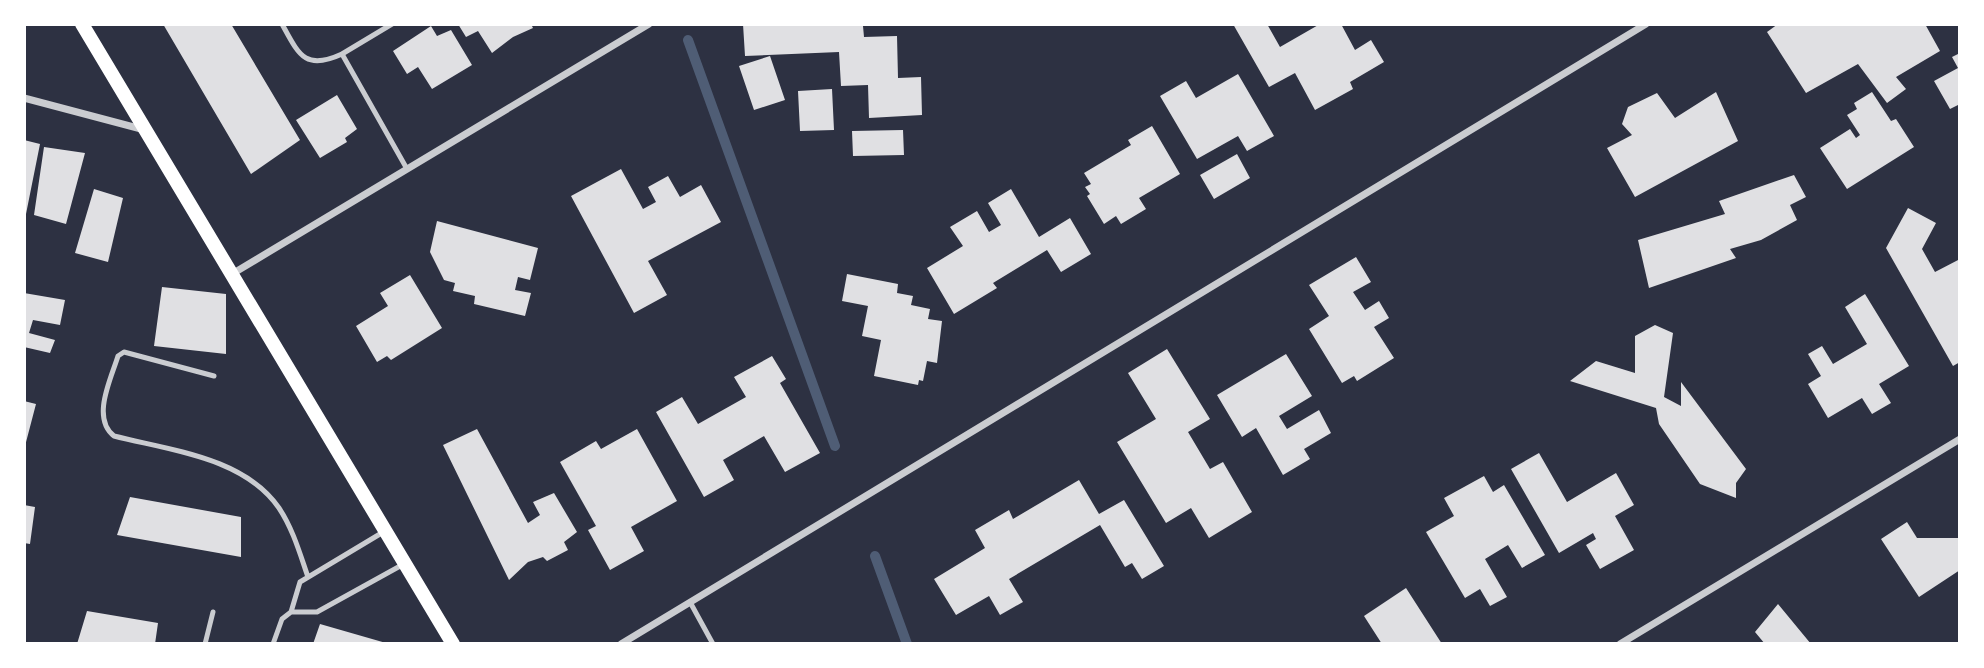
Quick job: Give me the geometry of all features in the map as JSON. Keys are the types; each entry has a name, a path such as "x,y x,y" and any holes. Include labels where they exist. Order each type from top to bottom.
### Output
{"main road":[{"path":"82,24 453,643"}],"street":[{"path":"232,274 649,24"},
{"path":"621,643 1646,24"},
{"path":"24,98 146,130"},
{"path":"1620,643 1959,439"}],"lane":[{"path":"282,24 299,54 322,63 392,24"},
{"path":"342,54 407,169"},
{"path":"214,376 124,352 118,356 105,402 103,420 106,429 114,436 228,467 248,478 278,507 292,531 308,578"},
{"path":"272,643 282,619 291,612 300,582 386,531"},
{"path":"291,612 317,612 405,563"},
{"path":"690,602 713,643"},
{"path":"205,643 213,612"}],"building":[{"path":"163,24 231,24 300,140 251,174"},
{"path":"458,24 531,24 533,28 513,37 492,53 478,31 466,37"},
{"path":"743,24 863,26 864,37 897,36 898,78 921,77 922,115 869,118 868,85 841,86 839,52 745,56"},
{"path":"1233,24 1267,24 1280,47 1320,24 1341,24 1355,50 1371,40 1384,62 1350,82 1353,89 1315,110 1295,73 1269,87"},
{"path":"1778,24 1925,24 1940,51 1896,77 1906,89 1887,103 1858,64 1806,93 1767,32"},
{"path":"431,26 437,36 451,30 472,65 432,89 418,67 407,74 393,51"},
{"path":"1960,53 1960,104 1950,109 1934,81 1958,68 1952,57"},
{"path":"770,56 785,100 754,110 739,66"},
{"path":"1238,74 1274,136 1247,151 1238,136 1197,159 1160,96 1186,81 1196,98"},
{"path":"832,89 834,130 800,131 798,91"},
{"path":"1716,92 1738,141 1635,197 1607,148 1632,135 1622,124 1628,107 1657,93 1675,118"},
{"path":"1872,92 1891,121 1896,119 1914,147 1847,189 1820,148 1850,129 1856,138 1860,135 1847,115 1857,109 1854,103"},
{"path":"337,95 357,129 345,138 347,142 320,158 296,120"},
{"path":"1152,126 1180,174 1139,198 1146,209 1121,224 1116,216 1104,224 1087,196 1090,194 1085,187 1091,184 1084,173 1131,145 1128,140"},
{"path":"903,130 904,155 853,156 852,131"},
{"path":"24,140 40,144 26,214 24,214"},
{"path":"44,147 85,153 66,224 34,215"},
{"path":"1237,154 1250,178 1214,199 1200,175"},
{"path":"621,169 643,209 656,202 648,187 668,176 680,197 701,185 721,222 648,261 667,295 634,313 571,196"},
{"path":"1794,175 1806,197 1790,205 1797,220 1761,240 1730,249 1736,258 1649,288 1638,240 1725,214 1719,201"},
{"path":"94,189 123,198 108,262 75,253"},
{"path":"1011,189 1039,237 1070,218 1091,254 1061,272 1047,250 993,283 997,288 954,314 927,268 963,246 950,227 977,211 989,232 1001,225 988,203"},
{"path":"1908,208 1936,223 1922,249 1935,272 1960,259 1960,362 1953,366 1886,248"},
{"path":"437,221 538,248 530,280 518,277 515,290 531,293 525,316 474,304 475,296 453,291 455,283 444,280 430,252"},
{"path":"1356,257 1371,282 1353,292 1365,310 1379,301 1389,318 1374,327 1394,358 1357,381 1354,376 1342,383 1309,329 1329,316 1309,285"},
{"path":"847,274 898,284 897,293 913,296 911,305 930,309 928,319 942,321 937,363 927,361 923,381 919,380 918,385 874,376 881,340 862,336 868,306 842,301"},
{"path":"410,275 442,328 391,360 387,356 377,362 356,326 388,306 380,293"},
{"path":"162,287 226,294 226,354 154,346"},
{"path":"24,293 65,300 60,325 33,320 29,333 55,340 50,353 24,347"},
{"path":"1865,294 1909,366 1879,384 1891,403 1872,414 1862,398 1828,418 1808,384 1821,376 1808,354 1822,346 1833,364 1867,344 1845,307"},
{"path":"1655,325 1673,333 1664,397 1681,406 1681,382 1746,469 1736,483 1736,498 1700,484 1659,424 1656,408 1570,381 1596,361 1635,373 1635,336"},
{"path":"1167,349 1210,419 1188,432 1210,469 1223,462 1252,512 1209,538 1191,508 1166,523 1117,442 1156,419 1128,373"},
{"path":"1286,354 1312,396 1279,416 1287,429 1319,410 1331,433 1304,449 1310,459 1283,475 1256,428 1242,437 1217,395"},
{"path":"772,356 786,379 780,383 820,453 785,472 764,436 723,460 734,480 704,497 656,412 682,397 698,424 746,397 734,377"},
{"path":"24,401 36,404 25,446 24,446"},
{"path":"477,429 528,523 540,515 533,502 554,493 577,532 564,542 568,550 547,561 543,557 528,562 509,580 443,445"},
{"path":"637,429 677,501 631,527 644,551 610,570 588,530 596,526 560,462 596,441 601,449"},
{"path":"1539,453 1567,502 1616,473 1634,505 1615,516 1634,550 1600,569 1586,545 1596,539 1593,533 1559,553 1511,469"},
{"path":"1484,476 1493,492 1504,485 1545,555 1522,568 1508,545 1485,559 1507,597 1490,606 1480,589 1465,598 1426,532 1454,516 1444,498"},
{"path":"1079,480 1099,514 1124,500 1164,566 1142,579 1132,563 1125,567 1100,525 1009,579 1023,602 1000,615 989,596 956,615 934,579 985,548 975,530 1009,510 1013,519"},
{"path":"130,497 241,517 241,557 117,535"},
{"path":"24,505 35,507 30,544 24,543"},
{"path":"1907,522 1917,538 1960,538 1960,570 1919,597 1881,539"},
{"path":"1406,588 1442,644 1382,644 1364,616"},
{"path":"1778,604 1811,644 1765,644 1755,632"},
{"path":"87,611 158,623 155,644 77,644"},
{"path":"320,624 386,643 313,644"}],"waterway":[{"path":"688,40 835,446"},
{"path":"875,556 907,644"}]}
